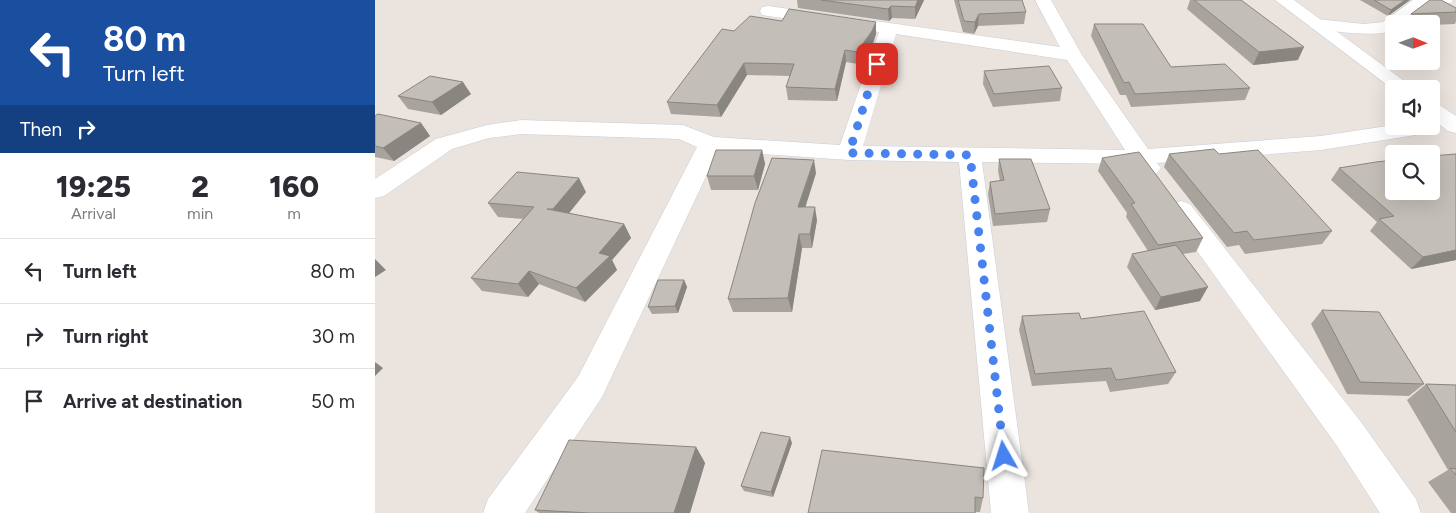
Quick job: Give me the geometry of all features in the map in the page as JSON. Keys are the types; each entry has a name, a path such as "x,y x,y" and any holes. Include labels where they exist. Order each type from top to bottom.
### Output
{"street":[{"path":"779,0 768,11 1073,55"},
{"path":"1043,0 1073,55 1140,157 1349,434 1402,513"},
{"path":"1283,0 1393,80"},
{"path":"1317,24 1364,29 1388,27 1421,3 1445,0"},
{"path":"849,153 889,28"},
{"path":"375,190 444,144 487,132 521,127 683,132 710,144 849,153 1140,157 1321,143 1442,125"},
{"path":"502,513 590,387 710,144"},
{"path":"970,155 1010,513"}],"building":[{"path":"821,0 918,0 915,7 891,6 888,9"},
{"path":"958,0 1022,0 1026,12 979,14 975,22 964,21"},
{"path":"1194,0 1241,0 1304,47 1259,52"},
{"path":"1374,0 1405,0 1391,10"},
{"path":"1430,0 1441,0 1456,8 1456,12 1411,14"},
{"path":"789,9 876,22 857,52 845,50 835,89 786,87 794,64 744,63 717,105 667,102 722,29 734,31 750,16 782,21"},
{"path":"1094,24 1143,24 1171,67 1225,64 1250,88 1135,94 1129,82 1124,83"},
{"path":"1049,66 1062,88 994,94 984,71"},
{"path":"430,76 463,82 432,102 398,96"},
{"path":"378,114 421,123 383,148 375,146 375,116"},
{"path":"1214,149 1219,154 1258,150 1332,231 1254,240 1247,231 1234,233 1169,154"},
{"path":"716,150 762,150 754,176 707,176"},
{"path":"1139,152 1203,238 1158,245 1131,204 1135,203 1102,158"},
{"path":"1456,154 1456,250 1423,257 1379,219 1394,216 1339,168 1385,161 1385,200 1440,200 1440,155"},
{"path":"772,158 814,160 798,207 815,207 810,234 799,234 788,298 728,299 755,203"},
{"path":"999,159 1031,159 1050,209 995,214 990,182 1004,180"},
{"path":"517,172 579,178 553,209 547,209 624,224 599,253 610,256 576,288 529,271 518,284 471,278 534,207 488,203"},
{"path":"1176,245 1208,287 1161,297 1132,254"},
{"path":"658,280 684,280 675,306 648,307"},
{"path":"1322,310 1379,312 1424,384 1360,382"},
{"path":"1144,311 1176,372 1116,380 1111,368 1035,374 1022,316 1079,313 1081,319"},
{"path":"1426,384 1456,385 1456,432"},
{"path":"761,432 790,437 771,492 741,486"},
{"path":"569,440 696,447 674,513 590,513 535,510"},
{"path":"822,450 984,468 983,498 975,497 975,513 808,513"},
{"path":"1450,468 1456,469 1456,475"}],"route":[{"path":"877,64 849,153 970,155 1004,456"}]}
